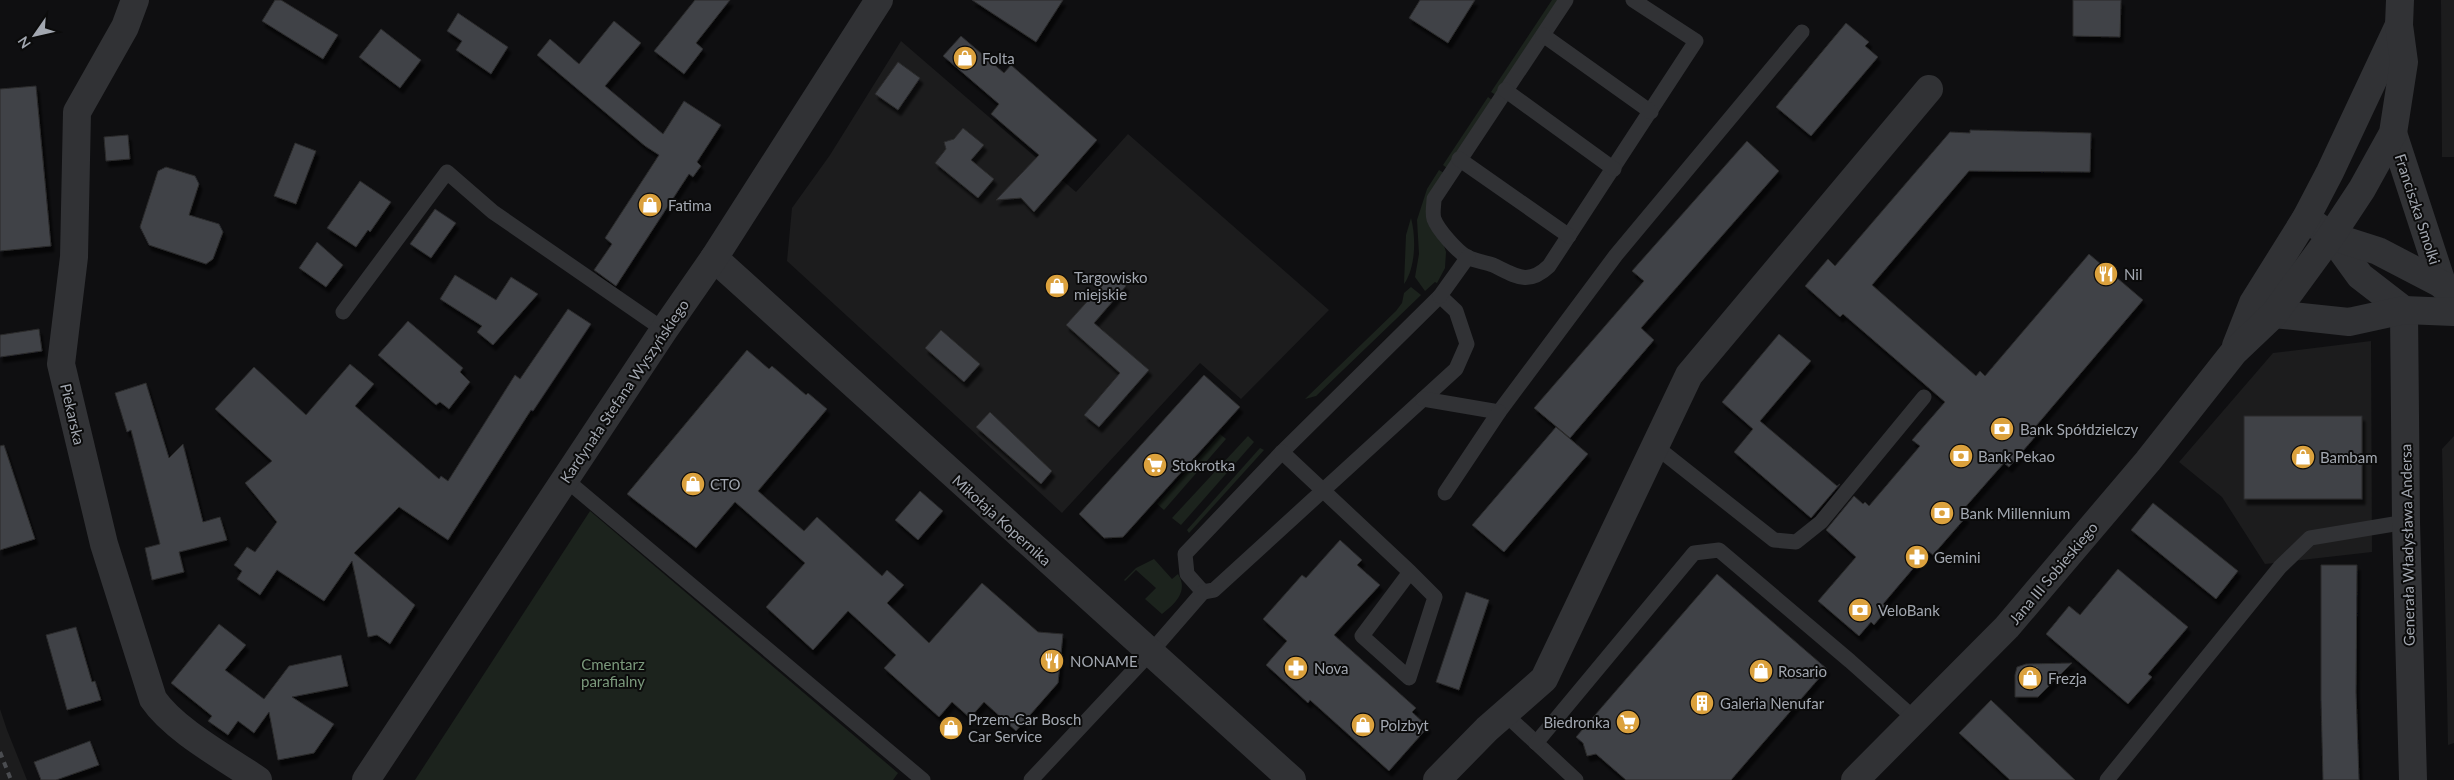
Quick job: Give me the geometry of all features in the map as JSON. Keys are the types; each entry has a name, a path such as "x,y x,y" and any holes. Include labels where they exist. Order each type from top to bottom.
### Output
{"street":[{"name":"Piekarska","path":"135,0 125,27 77,112 74,258 61,364 104,544 153,699 166,716 258,780"},
{"name":"Kardynała Stefana Wyszyńskiego","path":"366,780 664,330 714,258 879,0"},
{"path":"2331,236 2362,189 2393,132 2404,62 2399,13"},
{"path":"2306,218 2330,172 2399,13"},
{"path":"1437,780 1504,714 1544,678 1689,375 1929,89"},
{"name":"Franciszka Smolki","path":"2393,132 2448,288"},
{"name":"Franciszka Smolki","path":"2306,218 2331,236 2378,251 2448,288"},
{"name":"Jana III Sobieskiego","path":"2234,352 2253,303 2306,218"},
{"name":"Franciszka Smolki","path":"2331,236 2360,276 2404,310"},
{"name":"Jana III Sobieskiego","path":"1855,780 2008,627 2148,461 2234,352 2274,314 2331,236"},
{"name":"Mikołaja Kopernika","path":"714,258 1292,780"},
{"path":"2274,314 2349,322 2404,310 2454,312"},
{"name":"Generała Władysława Andersa","path":"2404,310 2406,522 2413,780"}],"lane":[{"path":"1566,0 1434,199 1434,218 1451,242 1468,257 1491,264 1514,276 1528,278 1540,274 1549,266 1696,41 1633,0"},
{"path":"1445,493 1498,412 1616,255 1802,32"},
{"path":"1543,35 1651,112"},
{"path":"1505,90 1614,168"},
{"path":"1459,159 1569,236"},
{"path":"343,312 447,172 493,212 664,330"},
{"path":"1203,592 1187,574 1185,554 1282,452 1440,296 1468,257"},
{"path":"1031,780 1150,653 1203,592 1214,590 1456,369 1468,344 1456,312 1440,296"},
{"path":"1654,446 1774,540 1796,542 1821,522 1924,397"},
{"path":"1423,399 1498,412"},
{"path":"1282,452 1410,572 1435,597 1409,678 1362,636 1410,572"},
{"path":"565,479 923,780"},
{"path":"2107,780 2280,567 2310,538 2406,522"},
{"path":"1536,743 1694,553 1719,550 1915,719"},
{"path":"1504,714 1576,780"}],"shaded area":[{"path":"2441,0 2454,0 2454,157 2442,157"},
{"name":"Targowisko miejskie","path":"901,41 1076,192 1128,134 1329,310 1241,399 1200,363 1062,513 787,261 792,208 830,155"},
{"path":"2371,341 2372,552 2265,564 2222,497 2179,462 2273,353"},
{"path":"2454,436 2454,743 2448,745 2442,449"},
{"path":"0,709 7,730 27,780 0,780"}],"green space":[{"path":"1552,0 1558,0 1496,95 1491,92"},
{"path":"1488,97 1492,100 1447,168 1443,165"},
{"path":"1439,170 1444,173 1428,197 1446,252 1445,268 1437,283 1435,282 1425,291 1415,277 1419,254 1417,220 1427,189"},
{"path":"1411,218 1414,234 1414,252 1411,269 1404,284 1406,235"},
{"path":"1411,287 1421,295 1316,396 1305,399 1396,311 1402,303 1404,293"},
{"path":"1220,434 1226,439 1164,510 1157,504"},
{"path":"1248,436 1254,442 1181,525 1172,518"},
{"path":"1260,448 1264,450 1189,533 1187,530"},
{"name":"Cmentarz parafialny","path":"590,511 898,773 893,780 415,780"},
{"path":"1154,559 1172,579 1178,574 1182,586 1179,597 1162,614 1145,599 1156,588 1136,570 1124,580 1136,568"}],"building":[{"path":"275,0 281,0 338,35 323,59 262,21"},
{"path":"695,0 730,0 696,43 703,49 684,74 654,51"},
{"path":"972,0 1063,0 1036,42"},
{"path":"1420,0 1475,0 1448,43 1409,18"},
{"path":"2073,0 2121,0 2120,37 2073,36"},
{"path":"458,13 508,47 491,74 456,50 462,41 447,31"},
{"path":"614,21 641,43 605,86 663,134 684,101 721,125 697,162 701,166 693,177 689,174 616,286 594,270 612,244 605,238 659,155 645,146 537,55 550,39 579,64"},
{"path":"1846,23 1869,42 1865,46 1878,57 1811,136 1776,107"},
{"path":"381,29 421,60 400,88 359,57"},
{"path":"961,36 1004,73 1011,65 1097,140 1034,212 1021,198 996,200 1039,155 991,114 999,104 943,56"},
{"path":"898,62 920,78 898,110 875,94"},
{"path":"36,86 51,246 0,251 0,89"},
{"path":"963,128 984,145 971,160 994,179 978,198 935,163 946,149 944,142 954,139"},
{"path":"1970,130 2091,133 2090,172 1969,171 1872,285 1976,376 1980,371 1985,376 2089,254 2143,300 2036,426 2041,430 2009,467 2004,463 1961,512 1966,517 1933,555 1928,551 1883,604 1888,608 1874,625 1871,622 1859,636 1818,601 1856,557 1826,530 1854,496 1863,504 1865,502 1869,506 1920,446 1912,440 1945,402 1843,314 1840,317 1805,286 1828,259 1835,266 1950,132 1970,133"},
{"path":"128,135 130,159 106,161 104,137"},
{"path":"1747,141 1779,171 1641,328 1654,340 1570,438 1534,408 1644,281 1632,271"},
{"path":"295,143 316,151 296,204 274,196"},
{"path":"166,167 195,176 199,184 189,215 219,224 223,232 213,259 206,264 149,245 140,227 158,171"},
{"path":"360,181 391,202 370,232 368,230 356,247 327,228"},
{"path":"435,209 456,223 431,258 410,244"},
{"path":"317,242 343,265 326,287 299,268"},
{"path":"1112,274 1126,286 1094,323 1149,370 1099,427 1084,415 1120,373 1066,325"},
{"path":"455,275 496,300 511,277 538,294 493,345 477,332 482,326 440,299"},
{"path":"568,309 591,324 533,411 531,410 448,540 399,507 354,553 415,605 390,644 377,635 368,637 352,561 324,601 277,570 260,595 237,579 242,571 234,565 247,547 255,552 277,522 245,483 272,461 215,409 254,367 306,415 350,364 374,384 355,406 439,479 441,476 448,481 515,375 520,379"},
{"path":"408,321 463,368 460,372 470,382 449,409 440,402 436,405 378,355"},
{"path":"39,329 42,351 0,357 0,335"},
{"path":"941,330 980,364 964,382 925,348"},
{"path":"1779,334 1811,361 1760,421 1837,486 1840,484 1811,518 1734,452 1753,429 1722,402"},
{"path":"747,350 769,369 772,366 806,395 808,393 827,409 758,491 804,531 817,517 882,576 887,570 904,585 887,603 929,643 982,583 1038,632 1063,634 1058,683 1016,731 984,702 970,718 952,702 939,717 884,668 896,655 848,611 813,650 766,607 805,563 735,502 696,548 627,494"},
{"name":"Stokrotka","path":"1204,375 1240,407 1123,537 1104,538 1079,514"},
{"path":"146,383 169,458 183,444 203,522 220,517 227,540 179,552 184,572 152,580 145,548 160,544 131,430 127,432 115,393"},
{"path":"990,412 1052,471 1041,484 976,427"},
{"name":"Bambam","path":"2244,416 2362,416 2362,499 2244,499"},
{"path":"1556,427 1588,454 1504,552 1472,525"},
{"path":"4,445 35,539 0,550 0,446"},
{"path":"920,491 943,511 918,540 895,520"},
{"path":"2153,503 2238,571 2216,599 2131,530"},
{"path":"1340,540 1362,560 1357,565 1380,585 1334,635 1416,708 1412,712 1428,727 1389,771 1310,700 1308,703 1266,665 1287,641 1263,619 1302,575 1306,578"},
{"path":"2321,565 2357,565 2356,692 2359,780 2323,780"},
{"path":"2118,569 2188,627 2148,674 2152,677 2128,704 2046,634 2069,606 2080,615"},
{"name":"Galeria Nenufar","path":"1717,574 1827,669 1731,780 1626,780 1596,754 1587,756 1583,743 1576,737"},
{"path":"1466,592 1489,600 1459,690 1436,682"},
{"path":"219,624 246,645 225,670 264,699 289,666 341,655 348,686 292,697 334,724 314,753 278,760 269,712 254,733 238,721 228,735 208,721 212,716 171,683"},
{"path":"76,627 92,682 95,681 101,700 67,710 46,635"},
{"path":"2072,663 2038,697 2015,697 2017,667 2026,664"},
{"path":"1991,700 2075,780 2010,780 1959,733"},
{"path":"90,741 99,765 56,780 41,780 34,762"}],"railway":[{"path":"0,752 11,780"}],"place":[{"name":"Folta","path":"965,58"},
{"name":"Fatima","path":"650,205"},
{"name":"Nil","path":"2106,274"},
{"name":"Targowisko miejskie","path":"1057,286"},
{"name":"Bank Spółdzielczy","path":"2002,429"},
{"name":"Bank Pekao","path":"1961,456"},
{"name":"Bambam","path":"2303,457"},
{"name":"Stokrotka","path":"1155,465"},
{"name":"CTO","path":"693,484"},
{"name":"Bank Millennium","path":"1942,513"},
{"name":"Gemini","path":"1917,557"},
{"name":"VeloBank","path":"1860,610"},
{"name":"NONAME","path":"1052,661"},
{"name":"Nova","path":"1296,668"},
{"name":"Rosario","path":"1761,671"},
{"name":"Frezja","path":"2030,678"},
{"name":"Galeria Nenufar","path":"1702,703"},
{"name":"Biedronka","path":"1628,722"},
{"name":"Polzbyt","path":"1363,725"},
{"name":"Przem-Car Bosch Car Service","path":"951,728"}]}
